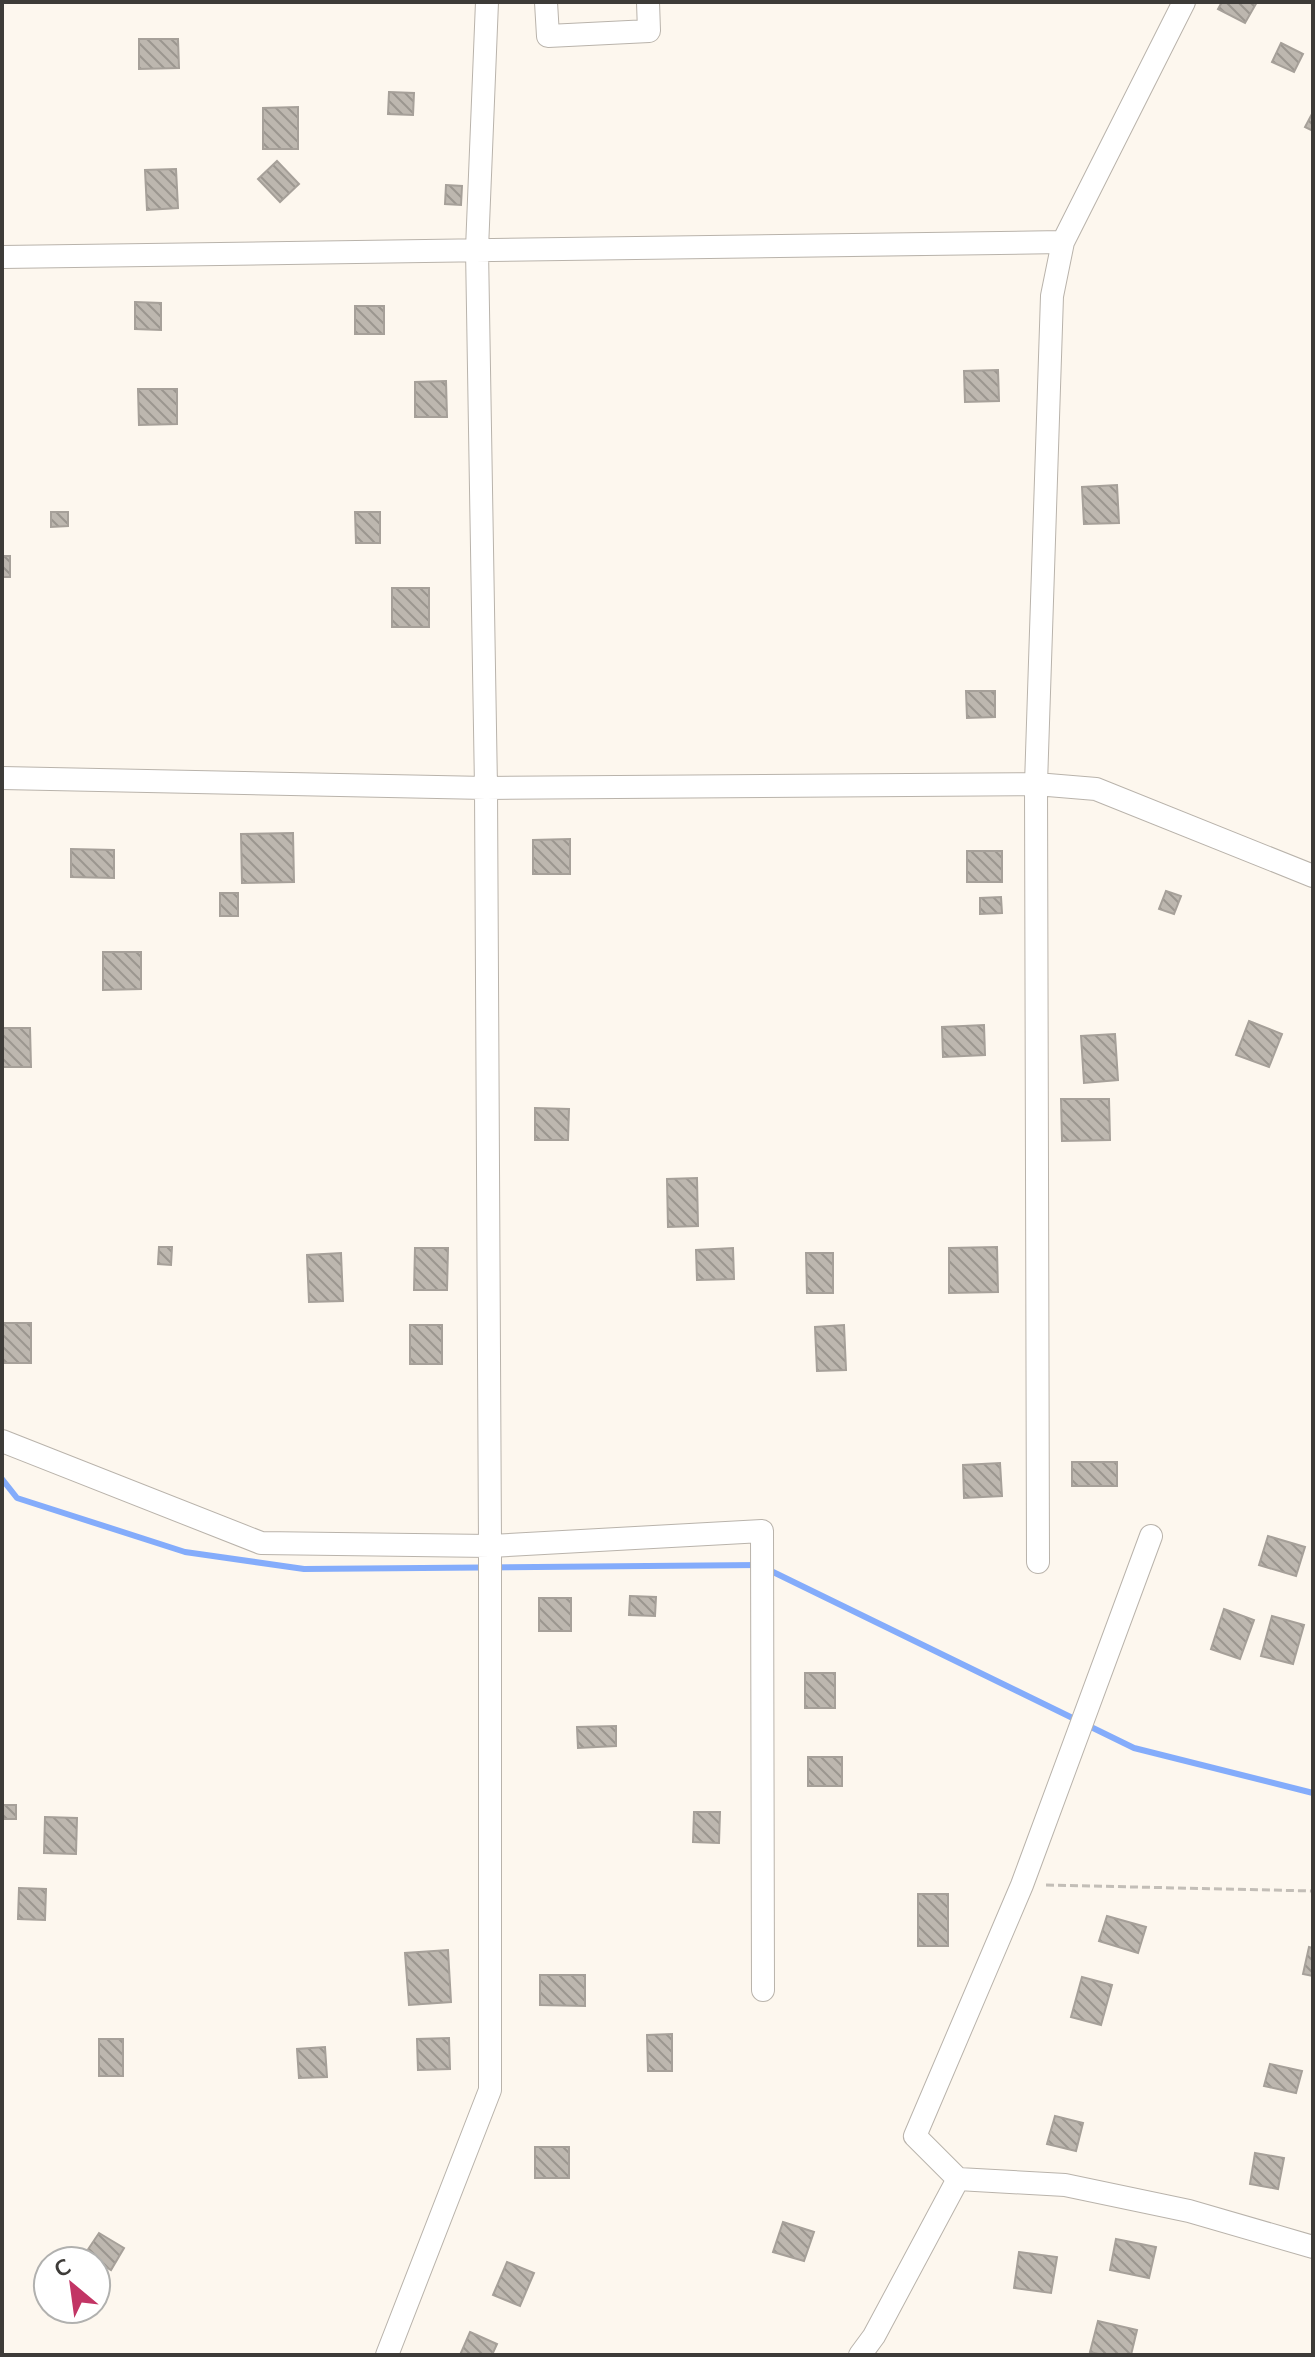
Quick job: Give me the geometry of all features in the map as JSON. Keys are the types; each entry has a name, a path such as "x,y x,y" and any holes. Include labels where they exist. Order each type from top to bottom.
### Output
{"street":[{"path":"387,2355 490,2090 486,788 477,249 487,2"},
{"path":"546,2 548,36 649,31 648,2"},
{"path":"1038,1562 1036,784 1052,296 1063,242 1184,2"},
{"path":"2,257 1063,242"},
{"path":"2,778 486,788 1036,784 1096,789 1313,876"},
{"path":"2,1441 261,1543 490,1546 762,1531 763,1990"},
{"path":"1151,1536 1022,1885 915,2136 958,2179 1065,2185 1189,2211 1313,2247"},
{"path":"860,2355 874,2336 958,2179"}],"path":[{"path":"1022,1885 1313,1891"}],"building":[{"path":"1222,2 1257,2 1245,23 1218,9"},
{"path":"139,39 178,39 179,68 139,69"},
{"path":"1281,43 1303,54 1294,72 1272,62"},
{"path":"389,92 414,93 413,115 388,114"},
{"path":"298,107 298,149 263,149 263,108"},
{"path":"1313,112 1313,131 1305,127"},
{"path":"277,161 299,184 280,202 258,179"},
{"path":"176,169 178,208 147,210 145,170"},
{"path":"446,185 462,186 461,205 445,204"},
{"path":"135,302 161,303 161,330 135,329"},
{"path":"355,306 384,306 384,334 355,334"},
{"path":"998,370 999,401 965,402 964,371"},
{"path":"446,381 447,417 415,417 415,382"},
{"path":"138,389 177,389 177,424 139,425"},
{"path":"1117,485 1119,523 1084,524 1082,487"},
{"path":"51,512 68,512 68,526 51,527"},
{"path":"355,512 380,512 380,543 356,543"},
{"path":"2,556 10,556 10,577 2,577"},
{"path":"392,588 429,588 429,627 392,627"},
{"path":"966,691 995,691 995,717 967,718"},
{"path":"293,833 294,882 242,883 241,834"},
{"path":"570,839 570,874 533,874 533,840"},
{"path":"71,849 114,850 114,878 71,877"},
{"path":"967,851 1002,851 1002,882 967,882"},
{"path":"1166,891 1181,896 1174,914 1159,909"},
{"path":"220,893 238,893 238,916 220,916"},
{"path":"1001,897 1002,913 980,914 980,898"},
{"path":"103,952 141,952 141,989 103,990"},
{"path":"1249,1021 1282,1034 1269,1067 1236,1055"},
{"path":"984,1025 985,1055 943,1057 942,1027"},
{"path":"2,1028 30,1028 31,1067 2,1067"},
{"path":"1115,1034 1118,1080 1084,1083 1081,1036"},
{"path":"1061,1099 1109,1099 1110,1140 1062,1141"},
{"path":"535,1108 569,1109 568,1140 535,1140"},
{"path":"697,1178 698,1226 668,1227 667,1179"},
{"path":"159,1247 172,1247 171,1265 158,1264"},
{"path":"997,1247 998,1292 949,1293 949,1248"},
{"path":"415,1248 448,1248 447,1290 414,1290"},
{"path":"733,1248 734,1279 697,1280 696,1250"},
{"path":"341,1253 343,1301 309,1302 307,1255"},
{"path":"806,1253 833,1253 833,1293 807,1293"},
{"path":"2,1323 31,1323 31,1363 2,1363"},
{"path":"410,1325 442,1325 442,1364 410,1364"},
{"path":"844,1325 846,1370 817,1371 815,1327"},
{"path":"1072,1462 1117,1462 1117,1486 1072,1486"},
{"path":"1000,1463 1002,1496 964,1498 963,1465"},
{"path":"1268,1536 1305,1547 1296,1576 1259,1565"},
{"path":"630,1596 656,1597 655,1616 629,1615"},
{"path":"539,1598 571,1598 571,1631 539,1631"},
{"path":"1224,1609 1254,1620 1240,1659 1211,1649"},
{"path":"1272,1616 1304,1625 1293,1664 1261,1656"},
{"path":"805,1673 835,1673 835,1708 805,1708"},
{"path":"616,1726 616,1746 578,1748 577,1727"},
{"path":"808,1757 842,1757 842,1786 808,1786"},
{"path":"2,1805 16,1805 16,1819 2,1819"},
{"path":"694,1812 720,1812 719,1843 693,1842"},
{"path":"45,1817 77,1818 76,1854 44,1853"},
{"path":"19,1888 46,1889 45,1920 18,1919"},
{"path":"918,1894 948,1894 948,1946 918,1946"},
{"path":"1107,1916 1146,1927 1138,1953 1099,1941"},
{"path":"1309,1947 1313,1948 1313,1976 1303,1974"},
{"path":"448,1950 451,2002 409,2005 405,1953"},
{"path":"540,1975 585,1975 585,2006 540,2005"},
{"path":"1082,1977 1112,1985 1101,2025 1071,2017"},
{"path":"672,2034 672,2071 648,2071 647,2035"},
{"path":"449,2038 450,2069 418,2070 417,2039"},
{"path":"99,2039 123,2039 123,2076 99,2076"},
{"path":"325,2047 327,2077 299,2078 297,2049"},
{"path":"1270,2064 1302,2071 1296,2093 1264,2086"},
{"path":"1055,2116 1083,2123 1076,2151 1047,2144"},
{"path":"535,2147 569,2147 569,2178 535,2178"},
{"path":"1255,2153 1284,2158 1278,2189 1250,2184"},
{"path":"783,2222 814,2232 804,2261 773,2252"},
{"path":"99,2233 124,2248 112,2268 112,2245 91,2245"},
{"path":"1116,2239 1156,2247 1149,2278 1110,2270"},
{"path":"1019,2252 1057,2257 1051,2293 1014,2288"},
{"path":"507,2262 534,2273 520,2306 493,2295"},
{"path":"1098,2321 1137,2330 1131,2355 1090,2352"},
{"path":"470,2332 497,2344 492,2355 460,2355"}],"waterway":[{"path":"2,1479 17,1498 185,1552 304,1569 759,1565"},
{"path":"769,1570 1134,1748 1313,1793"}]}
